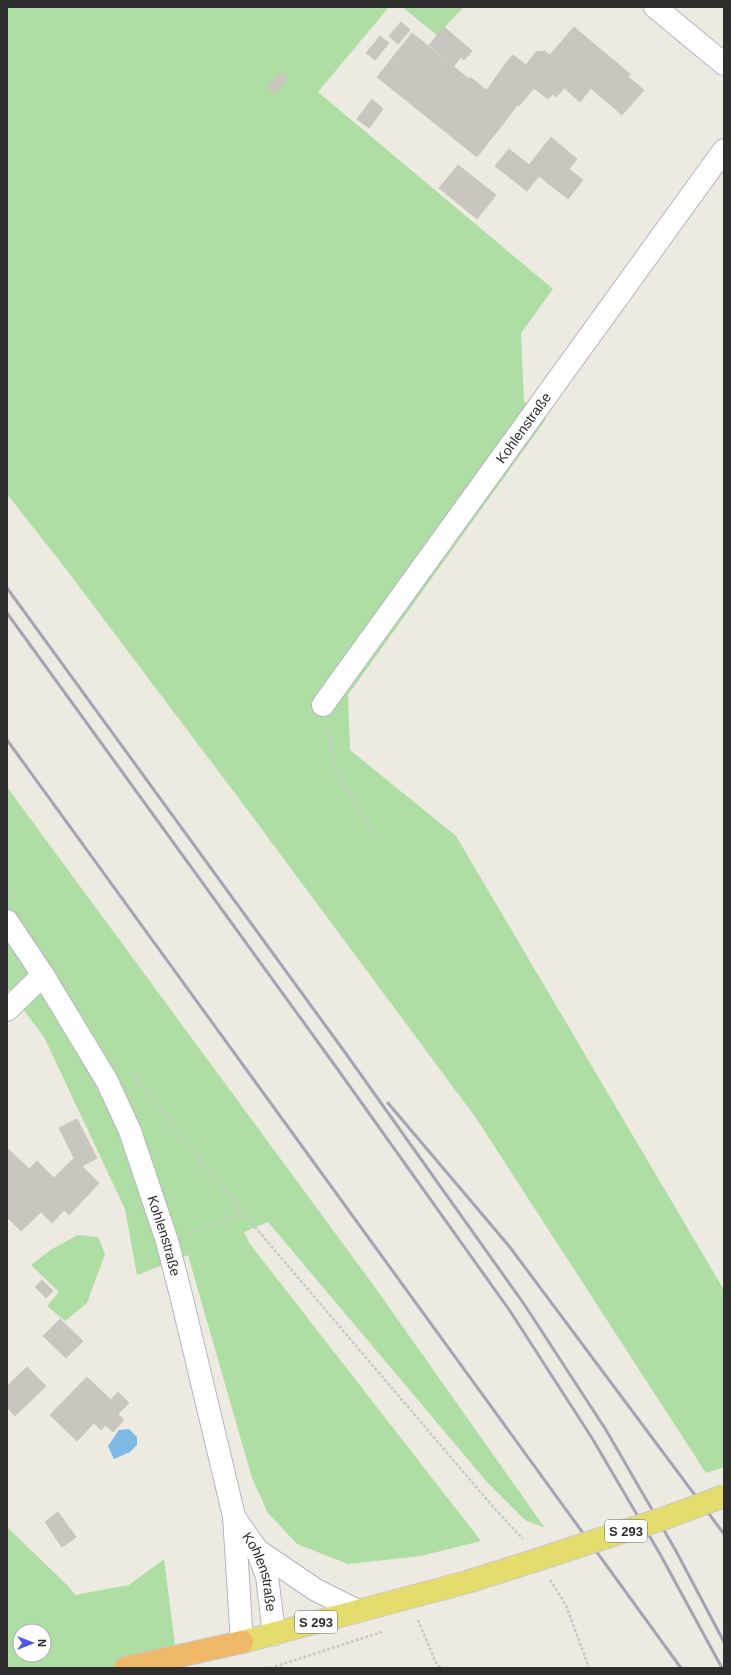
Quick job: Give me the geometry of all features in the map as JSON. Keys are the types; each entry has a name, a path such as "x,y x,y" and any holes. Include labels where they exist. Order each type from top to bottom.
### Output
{"highway":[{"name":"S 293","path":"125,1668 242,1642"}],"main road":[{"name":"S 293","path":"242,1642 467,1582 664,1518 724,1496"}],"street":[{"path":"655,7 724,64"},
{"name":"Kohlenstraße","path":"323,705 724,150"},
{"name":"Kohlenstraße","path":"7,921 44,975 107,1081 130,1131 166,1241 182,1295 234,1516 242,1642"},
{"path":"7,1010 44,975"},
{"name":"Kohlenstraße","path":"234,1516 257,1550 267,1576 274,1634"},
{"path":"257,1550 316,1590 358,1611"}],"path":[{"path":"323,705 335,769 375,836"},
{"path":"7,887 15,899"},
{"path":"130,1072 243,1213 494,1508 521,1534 525,1541"},
{"path":"166,1241 243,1213"},
{"path":"550,1579 566,1605 589,1668"},
{"path":"418,1620 436,1663 441,1668"}],"green space":[{"path":"7,7 389,7 318,92 553,289 521,333 524,401 546,419 348,695 350,750 456,836 724,1290 724,1467 706,1473 476,1118 249,812 66,569 7,494"},
{"path":"402,7 464,7 437,35"},
{"path":"7,787 374,1286 545,1528 525,1520 487,1482 268,1222 244,1232 250,1244 481,1541 421,1556 348,1564 297,1544 268,1513 252,1478 188,1255 137,1275 125,1209 44,1037 7,988"},
{"path":"78,1235 98,1237 105,1254 87,1303 65,1321 47,1306 59,1292 31,1265 52,1249"},
{"path":"7,1527 68,1586 75,1595 129,1585 164,1559 178,1668 7,1668"}],"water":[{"path":"129,1429 137,1437 137,1445 130,1452 114,1459 108,1446 119,1430"}],"building":[{"path":"401,22 410,30 398,44 389,36"},
{"path":"444,27 472,51 464,60 461,57 454,66 429,45"},
{"path":"574,27 630,74 628,77 644,90 622,115 591,88 580,102 560,84 570,72 550,55"},
{"path":"412,33 469,79 470,77 513,111 477,157 377,77"},
{"path":"380,36 389,43 375,60 366,53"},
{"path":"545,51 570,72 560,84 565,87 556,97 553,94 548,99 534,88 519,106 501,91 516,71 506,63 513,55 526,65 536,52"},
{"path":"506,63 516,71 501,91 518,104 513,111 487,90"},
{"path":"280,72 288,78 275,93 267,87"},
{"path":"372,99 383,109 369,128 357,119"},
{"path":"551,137 577,159 569,169 583,180 568,199 539,176 527,191 495,166 509,149 529,165"},
{"path":"458,165 496,195 477,219 439,188"},
{"path":"77,1119 97,1158 82,1166 74,1158 59,1128"},
{"path":"7,1148 29,1169 37,1161 54,1178 74,1158 99,1183 69,1215 64,1210 52,1223 41,1212 21,1231 7,1217"},
{"path":"42,1280 53,1291 46,1298 35,1287"},
{"path":"60,1319 83,1341 66,1358 43,1336"},
{"path":"27,1367 46,1386 15,1416 7,1407 7,1386"},
{"path":"87,1377 111,1400 118,1392 129,1403 118,1414 124,1420 113,1432 105,1425 101,1430 94,1423 77,1441 50,1415"},
{"path":"58,1512 76,1537 62,1547 45,1522"}],"railway":[{"path":"7,588 344,1051 524,1304 606,1430 676,1551 724,1642"},
{"path":"7,613 336,1067 510,1311 592,1438 660,1554 722,1668"},
{"path":"7,740 681,1668"},
{"path":"388,1103 509,1246 724,1534"}]}
